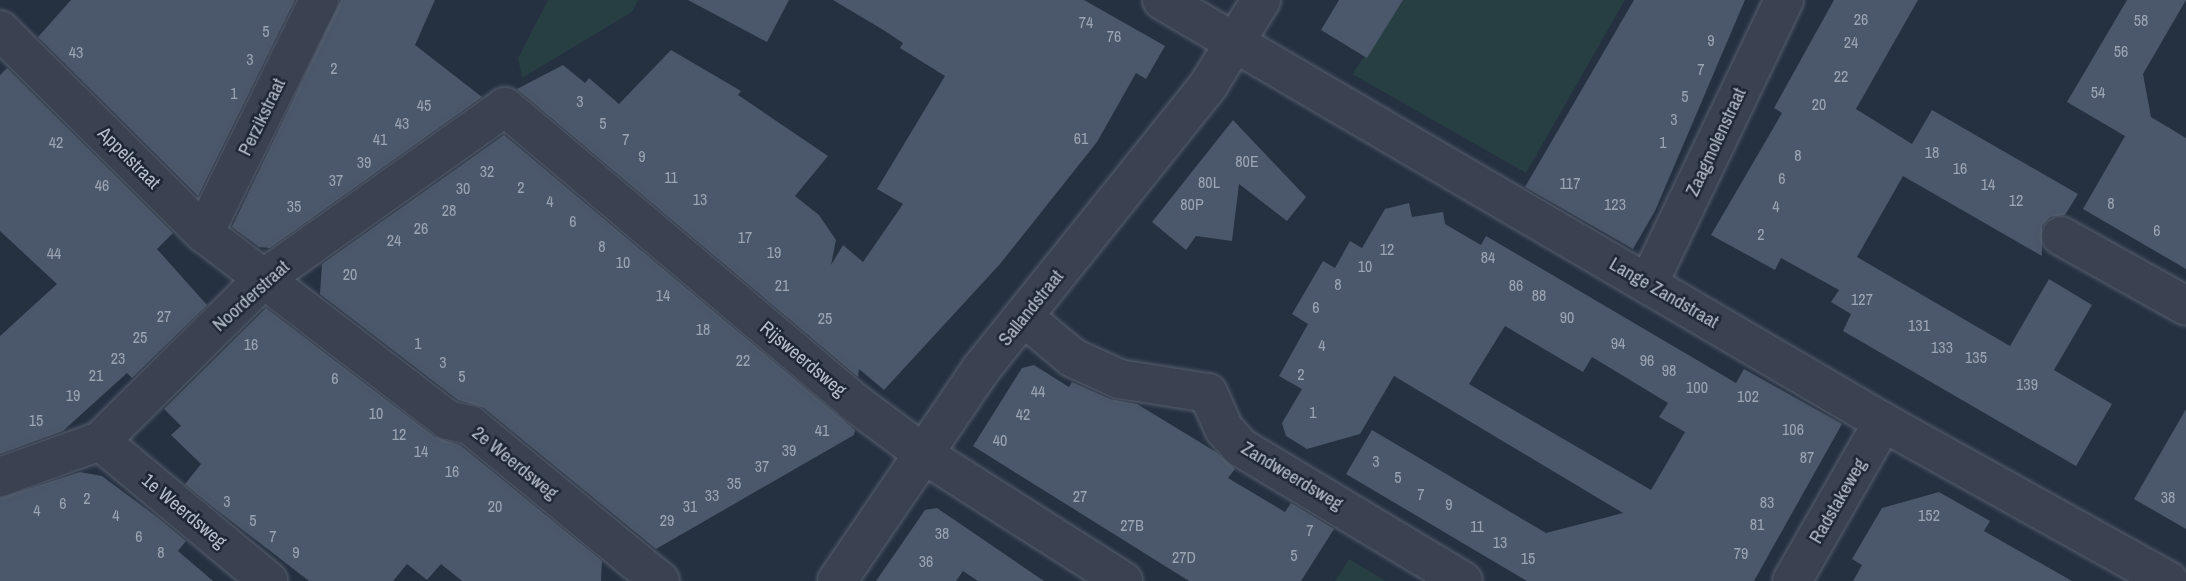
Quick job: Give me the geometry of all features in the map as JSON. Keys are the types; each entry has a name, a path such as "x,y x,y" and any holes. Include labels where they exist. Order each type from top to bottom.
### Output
{"street":[{"name":"Perzikstraat","path":"204,233 319,0"},
{"name":"Lange Zandstraat","path":"1162,0 1884,422 2169,581"},
{"name":"Sallandstraat","path":"837,581 981,369 1025,318 1209,84 1261,0"},
{"name":"Zaagmolenstraat","path":"1648,284 1784,0"},
{"name":"Appelstraat","path":"0,30 204,233 266,277"},
{"name":"Noorderstraat","path":"0,477 100,441 266,277 505,107"},
{"name":"Rijsweerdsweg","path":"505,107 854,402 925,455 1123,581"},
{"path":"2061,236 2186,306"},
{"name":"2e Weerdsweg","path":"266,277 448,420 470,425 652,579"},
{"name":"Zandweerdsweg","path":"1025,318 1073,358 1119,379 1208,393 1224,429 1240,447 1463,581"},
{"name":"Radstakeweg","path":"1793,581 1884,422"},
{"name":"1e Weerdsweg","path":"100,441 268,581"}],"green space":[{"path":"548,0 638,0 632,12 522,78 518,58"},
{"path":"1403,0 1625,0 1526,173 1352,74"},
{"path":"1349,559 1386,581 1335,581"}],"building":[{"path":"71,0 295,0 198,196 38,37"},
{"path":"341,0 435,0 415,45 482,97 270,248 259,247 232,227"},
{"path":"688,0 789,0 767,42"},
{"path":"833,0 1084,0 1165,46 1146,79 1136,73 1097,142 1000,264 884,390 859,369 858,377 517,89 563,65 585,83 589,78 619,104 671,50 741,91 738,95 828,156 795,196 819,215 836,240 831,265 843,245 863,262 903,204 877,189 945,76 900,48 903,43"},
{"path":"1339,0 1403,0 1367,58 1321,30"},
{"path":"1634,0 1745,0 1655,211 1633,249 1525,187"},
{"path":"1834,0 1918,0 1856,109 1912,144 1932,110 2078,194 2065,215 2050,217 2042,226 2042,256 1903,176 1857,257 2010,346 2049,279 2092,305 2054,370 2112,404 2076,466 1843,331 1851,314 1831,302 1839,290 1781,258 1775,270 1711,235 1782,113 1774,108"},
{"path":"2127,0 2186,0 2143,74 2151,117 2186,138 2186,269 2083,209 2125,136 2067,102"},
{"path":"7,68 173,233 157,249 207,305 132,378 127,373 63,431 0,454 0,336 57,284 0,231 0,75"},
{"path":"1233,120 1306,197 1287,221 1239,184 1232,241 1196,236 1186,250 1152,222"},
{"path":"504,135 855,430 854,435 656,549 484,408 458,400 320,294 322,264"},
{"path":"1409,203 1412,217 1443,212 1445,224 1481,245 1486,236 1736,383 1744,369 1842,424 1754,581 1527,581 1346,474 1372,430 1546,533 1623,513 1394,376 1360,434 1307,449 1286,436 1282,423 1302,389 1279,376 1308,324 1292,314 1323,261 1335,268 1350,241 1362,248 1385,209","holes":["1505,326 1583,372 1592,357 1668,403 1659,417 1685,432 1651,490 1469,384"]},
{"path":"266,308 435,437 460,445 602,561 601,581 462,581 441,564 427,580 407,564 393,581 309,581 213,507 185,484 201,464 171,435 181,426 164,409"},
{"path":"1034,365 1069,387 1072,382 1110,399 1137,404 1216,452 1235,469 1228,478 1285,512 1291,503 1334,529 1301,581 1189,581 973,446 1022,368"},
{"path":"2186,409 2186,529 2134,499"},
{"path":"80,472 102,476 157,517 186,541 178,551 213,581 0,581 0,498"},
{"path":"1939,492 1990,521 1984,531 2072,581 1853,581 1862,565 1852,559 1882,508"},
{"path":"937,508 1044,581 978,581 963,571 956,581 876,581 925,510"}]}
